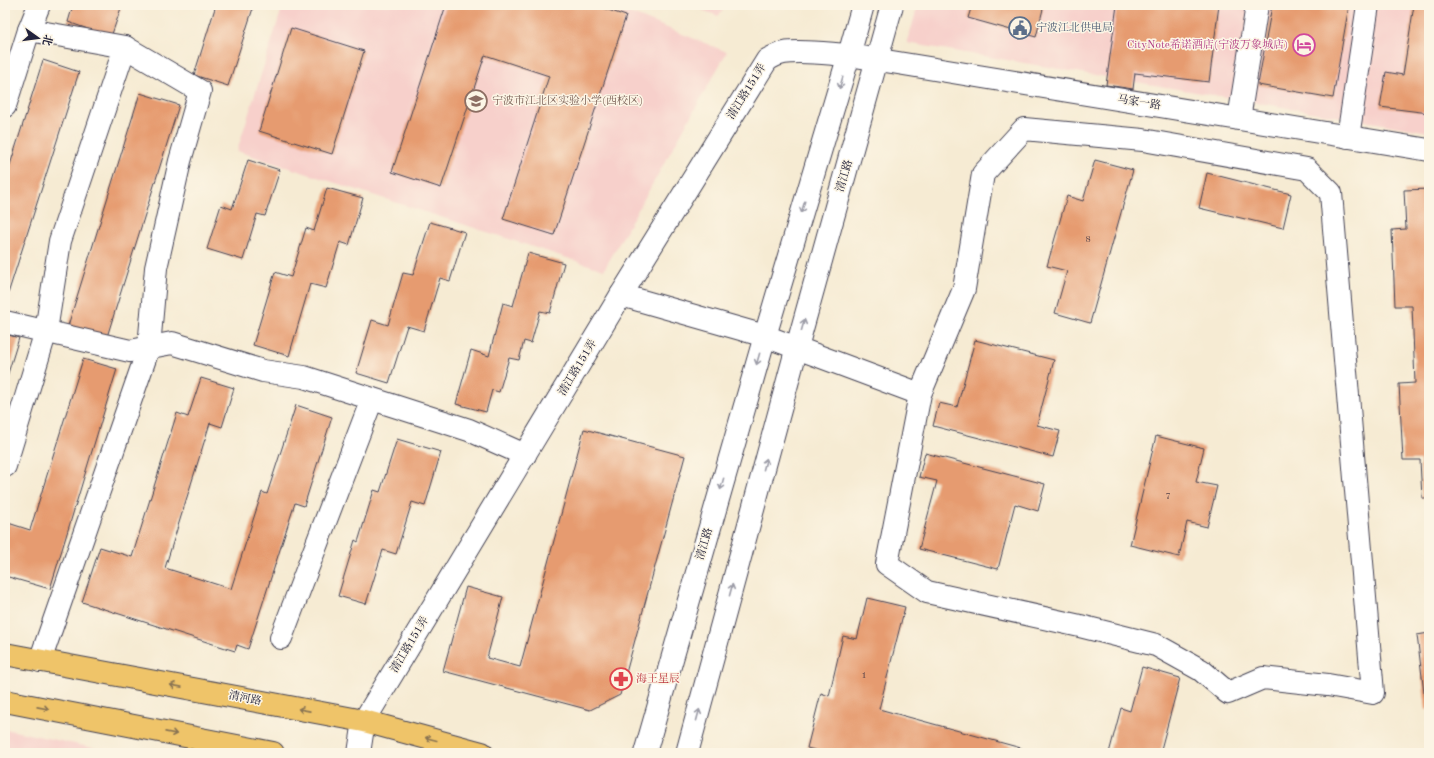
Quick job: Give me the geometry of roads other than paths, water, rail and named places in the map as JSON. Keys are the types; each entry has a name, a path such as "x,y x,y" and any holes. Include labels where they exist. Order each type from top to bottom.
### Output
{"main road":[{"name":"清河路","path":"5,654 364,721 482,753"},
{"path":"5,701 273,753"}],"street":[{"path":"5,106 29,30 39,5"},
{"name":"清江路","path":"645,753 765,336 863,5"},
{"name":"清江路","path":"687,753 892,5"},
{"path":"1239,119 1257,5"},
{"path":"1348,136 1368,5"},
{"path":"29,30 125,46 200,91 180,161 156,268 149,347 40,661"},
{"path":"5,466 46,331 60,241 125,46"},
{"name":"清江路151弄","path":"359,753 364,721 621,295 767,60 784,53 849,55"},
{"name":"马家一路","path":"849,55 1429,150"},
{"path":"1024,129 1143,140 1307,169 1331,193 1373,693 1328,685 1263,678 1228,694 1201,670 1156,645 1080,626 927,592 887,564 920,394 964,289 983,174 1024,129"},
{"path":"621,295 765,336 920,394"},
{"path":"5,322 130,351 172,343 263,371 304,377 469,430 525,455"},
{"path":"281,638 372,399"}],"place":[{"name":"宁波江北供电局","path":"1020,28"},
{"name":"CityNote希诺酒店(宁波万象城店)","path":"1304,45"},
{"name":"宁波市江北区实验小学(西校区)","path":"476,101"},
{"name":"海王星辰","path":"621,679"}]}
